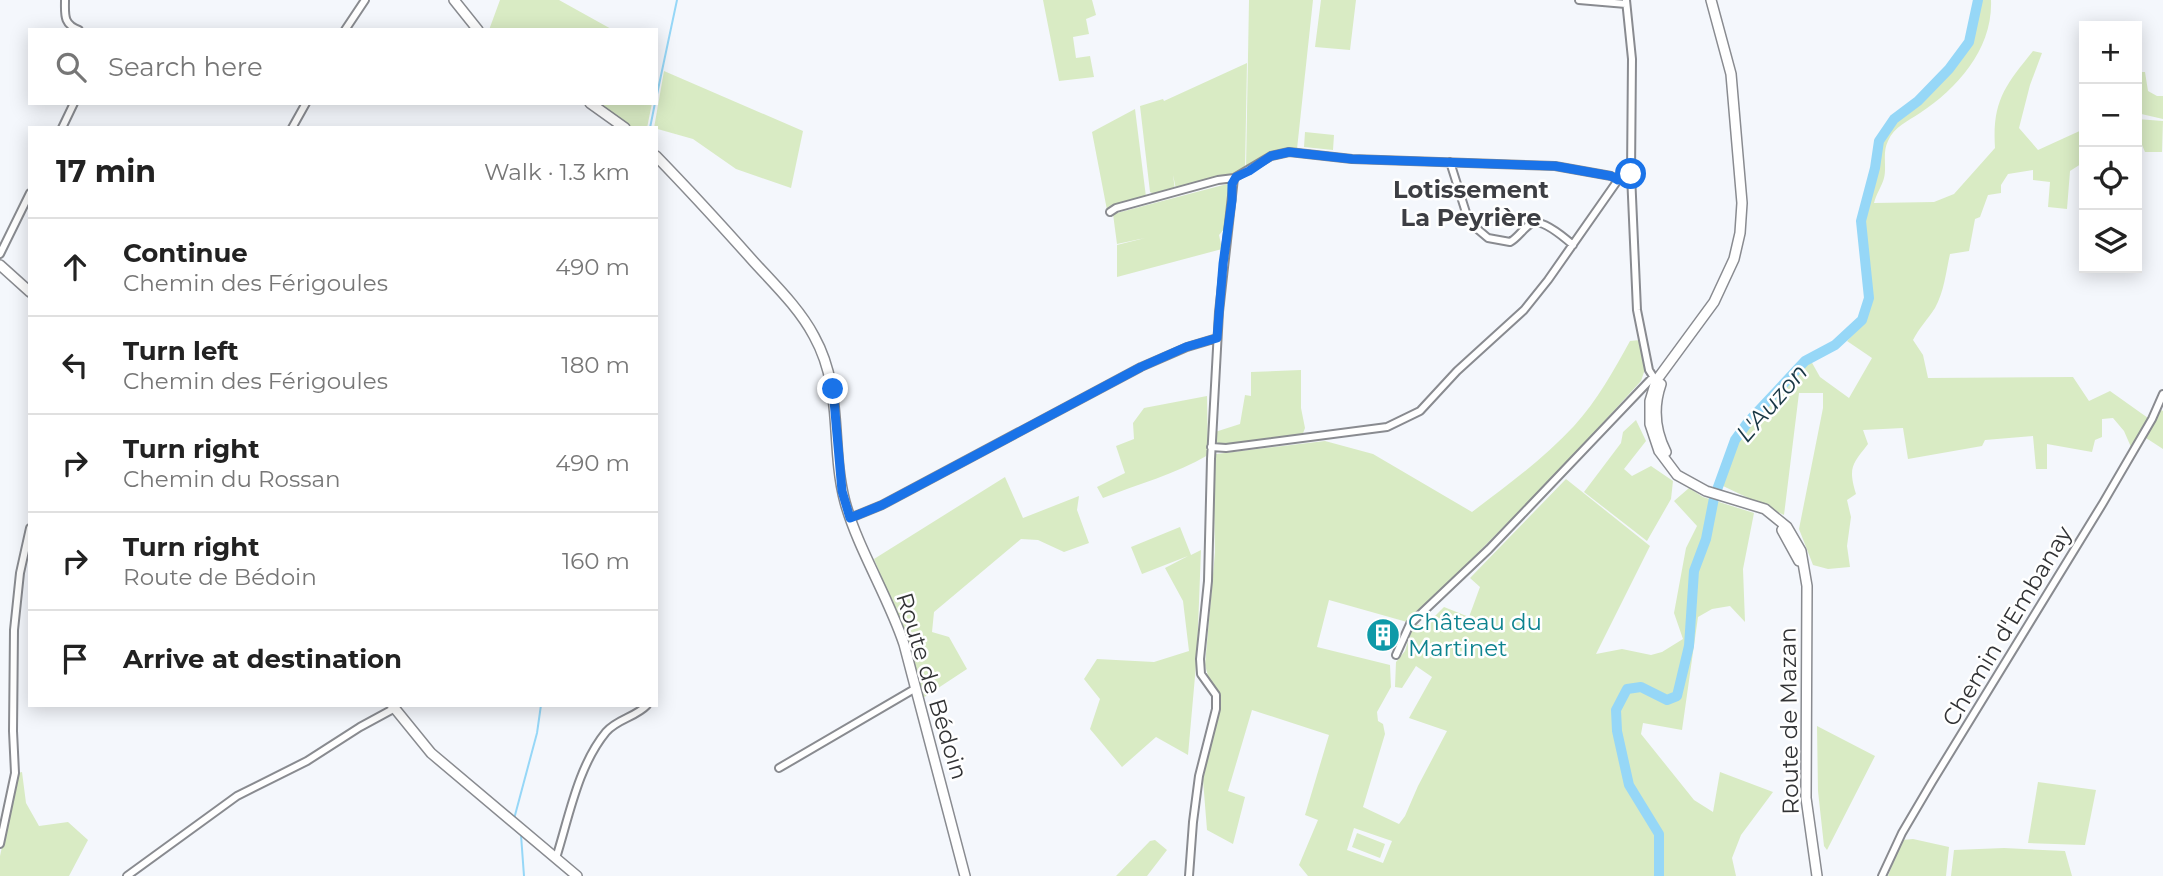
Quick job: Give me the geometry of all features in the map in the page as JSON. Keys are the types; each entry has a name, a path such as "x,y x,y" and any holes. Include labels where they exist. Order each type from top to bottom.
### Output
{"main road":[{"path":"454,0 476,28"},
{"name":"Route de Mazan","path":"1711,0 1731,75 1742,219 1734,259 1714,302 1657,379 1650,415 1655,443 1671,470 1696,487 1765,509 1793,534 1805,562 1806,797 1817,876"},
{"path":"593,105 622,126"},
{"name":"Route de Bédoin","path":"658,158 785,297 814,335 829,370 842,491 850,518 893,612 916,688 965,876"},
{"path":"0,264 28,290"},
{"path":"1657,379 1658,432 1675,466 1696,487"},
{"path":"394,707 431,753 577,876"}],"street":[{"path":"65,0 65,19 74,28"},
{"path":"346,28 365,0"},
{"path":"1396,655 1410,624 1489,549 1657,379 1637,310 1631,174 1632,60 1626,2 1579,0"},
{"path":"63,126 73,105"},
{"path":"293,126 305,105"},
{"path":"1110,212 1116,208 1207,183 1234,178 1281,152 1352,159 1555,166 1611,176 1618,180"},
{"path":"1450,162 1469,222 1481,234 1510,242 1532,223 1538,223 1573,244"},
{"path":"1211,447 1226,449 1387,427 1420,411 1457,371 1524,310 1618,180 1631,174"},
{"path":"1189,876 1199,776 1216,709 1216,695 1201,674 1200,659 1208,581 1217,338 1234,178"},
{"path":"0,254 28,197"},
{"path":"850,518 894,499 1141,367 1186,347 1217,338"},
{"name":"Chemin d'Embanay","path":"1882,876 1902,833 1931,782 2103,503 2152,419 2163,394"},
{"path":"0,844 15,773 14,630 20,573 28,537"},
{"path":"779,768 916,688"},
{"path":"127,876 237,796 307,761 394,707"},
{"path":"555,858 577,790 595,749 607,730 644,707"}],"green space":[{"path":"500,0 559,0 609,28 490,28"},
{"path":"1043,0 1092,0 1096,15 1086,19 1089,34 1073,37 1076,58 1090,56 1094,77 1059,81"},
{"path":"1249,0 1313,0 1297,149 1270,155 1246,169"},
{"path":"1321,0 1356,0 1350,50 1315,47"},
{"path":"1980,0 1991,0 1986,34 1960,79 1891,136 1885,150 1884,178 1874,203 1934,202 1954,194 1995,148 1996,118 2002,95 2033,51 2042,53 2019,128 2038,150 2079,131 2079,165 2070,171 2067,209 2048,207 2050,182 2033,180 2033,170 2008,174 2001,185 2001,193 1988,195 1980,217 1975,219 1969,251 1950,254 1938,302 1913,340 1923,355 1928,378 2073,377 2089,401 2110,391 2148,418 2131,447 2124,431 2113,418 2102,419 2102,437 2095,440 2092,452 2047,444 2047,469 2036,469 2033,436 1985,440 1982,446 1908,459 1903,428 1863,430 1868,444 1853,467 1852,478 1856,494 1847,500 1851,517 1847,546 1850,567 1828,569 1813,565 1799,529 1823,408 1823,393 1799,393 1784,515 1723,486 1738,442 1758,415 1807,363 1811,361 1820,377 1849,398 1872,358 1847,341 1866,321 1871,299 1863,220 1882,141 1896,121 1921,102 1971,42"},
{"path":"1247,63 1245,170 1176,189 1173,175 1175,190 1154,194 1150,192 1140,106 1163,99 1164,101"},
{"path":"664,71 803,131 791,188 736,169 693,139 654,126"},
{"path":"2142,72 2145,72 2148,91 2163,96 2163,119 2142,114"},
{"path":"600,105 652,105 647,126 629,126"},
{"path":"1135,109 1146,197 1107,210 1092,132"},
{"path":"2142,119 2163,121 2162,152 2145,152 2142,145"},
{"path":"1305,132 1334,135 1333,150 1304,147"},
{"path":"1227,184 1230,189 1226,227 1219,235 1222,249 1117,277 1117,245 1145,238 1117,244 1113,214"},
{"path":"1640,340 1646,366 1641,381 1558,472 1414,617 1407,622 1329,600 1317,647 1390,665 1391,687 1377,712 1378,721 1383,724 1385,734 1363,807 1399,824 1447,731 1409,718 1432,677 1416,666 1402,688 1395,687 1396,662 1405,651 1413,624 1425,626 1444,607 1469,617 1480,587 1470,578 1566,479 1650,546 1596,654 1622,649 1651,655 1662,652 1683,639 1674,613 1686,548 1697,526 1674,501 1689,488 1703,497 1754,513 1743,569 1745,622 1730,606 1712,609 1698,617 1682,730 1643,723 1641,734 1694,800 1713,812 1720,772 1773,792 1741,835 1732,858 1736,876 1308,876 1299,865 1318,820 1305,815 1329,735 1252,710 1228,791 1245,797 1233,844 1207,830 1203,780 1221,695 1208,676 1205,665 1215,552 1213,463 1216,454 1325,441 1373,454 1472,512 1538,461 1574,426 1598,396 1630,341","holes":["1354,828 1392,841 1383,863 1347,850"]},
{"path":"1301,370 1301,408 1305,428 1302,436 1223,444 1215,442 1215,432 1240,424 1245,395 1251,396 1251,372"},
{"path":"1207,396 1208,455 1170,473 1103,498 1097,487 1125,473 1116,446 1134,439 1133,423 1144,408"},
{"path":"2159,409 2163,411 2163,449 2146,438"},
{"path":"1636,420 1646,441 1624,469 1632,476 1651,466 1673,481 1671,499 1647,541 1584,492 1621,443 1623,432"},
{"path":"1005,477 1023,518 1079,496 1077,510 1089,543 1064,552 1038,540 1021,539 934,612 932,632 949,637 967,669 923,698 909,643 874,559"},
{"path":"1180,527 1191,555 1201,550 1197,654 1188,755 1156,737 1122,767 1090,729 1100,699 1084,679 1097,659 1154,662 1189,651 1183,601 1165,568 1188,556 1142,574 1131,547"},
{"path":"1817,726 1875,756 1827,850 1824,846 1818,791"},
{"path":"22,772 26,803 39,826 68,822 88,840 69,876 0,876 0,856 18,773"},
{"path":"2038,782 2096,790 2085,845 2028,843"},
{"path":"1357,833 1385,844 1380,858 1352,847"},
{"path":"1913,839 1949,847 1946,876 1888,876 1902,840"},
{"path":"1155,840 1167,850 1147,876 1116,876 1150,841"},
{"path":"2004,848 2065,851 2072,876 1951,876 1954,850"}],"waterway":[{"path":"658,90 677,0"},
{"name":"L'Auzon","path":"1659,876 1659,834 1629,785 1617,731 1616,710 1627,689 1641,687 1667,700 1677,696 1689,646 1694,571 1706,539 1714,498 1735,440 1748,422 1805,361 1835,345 1862,320 1869,298 1861,221 1879,141 1894,119 1918,101 1949,69 1969,42 1978,0"},
{"path":"650,126 655,105"},
{"path":"514,819 537,733 541,707"},
{"path":"511,826 521,835 524,876"}],"place":[{"name":"Château du Martinet","path":"1383,635"}],"district":[{"name":"Lotissement La Peyrière","path":"1471,204"}],"route":[{"path":"833,389 842,491 850,518 882,505 1141,367 1186,347 1217,338 1232,184 1234,178 1271,156 1289,152 1352,159 1555,166 1611,176 1618,180 1631,174"}]}
